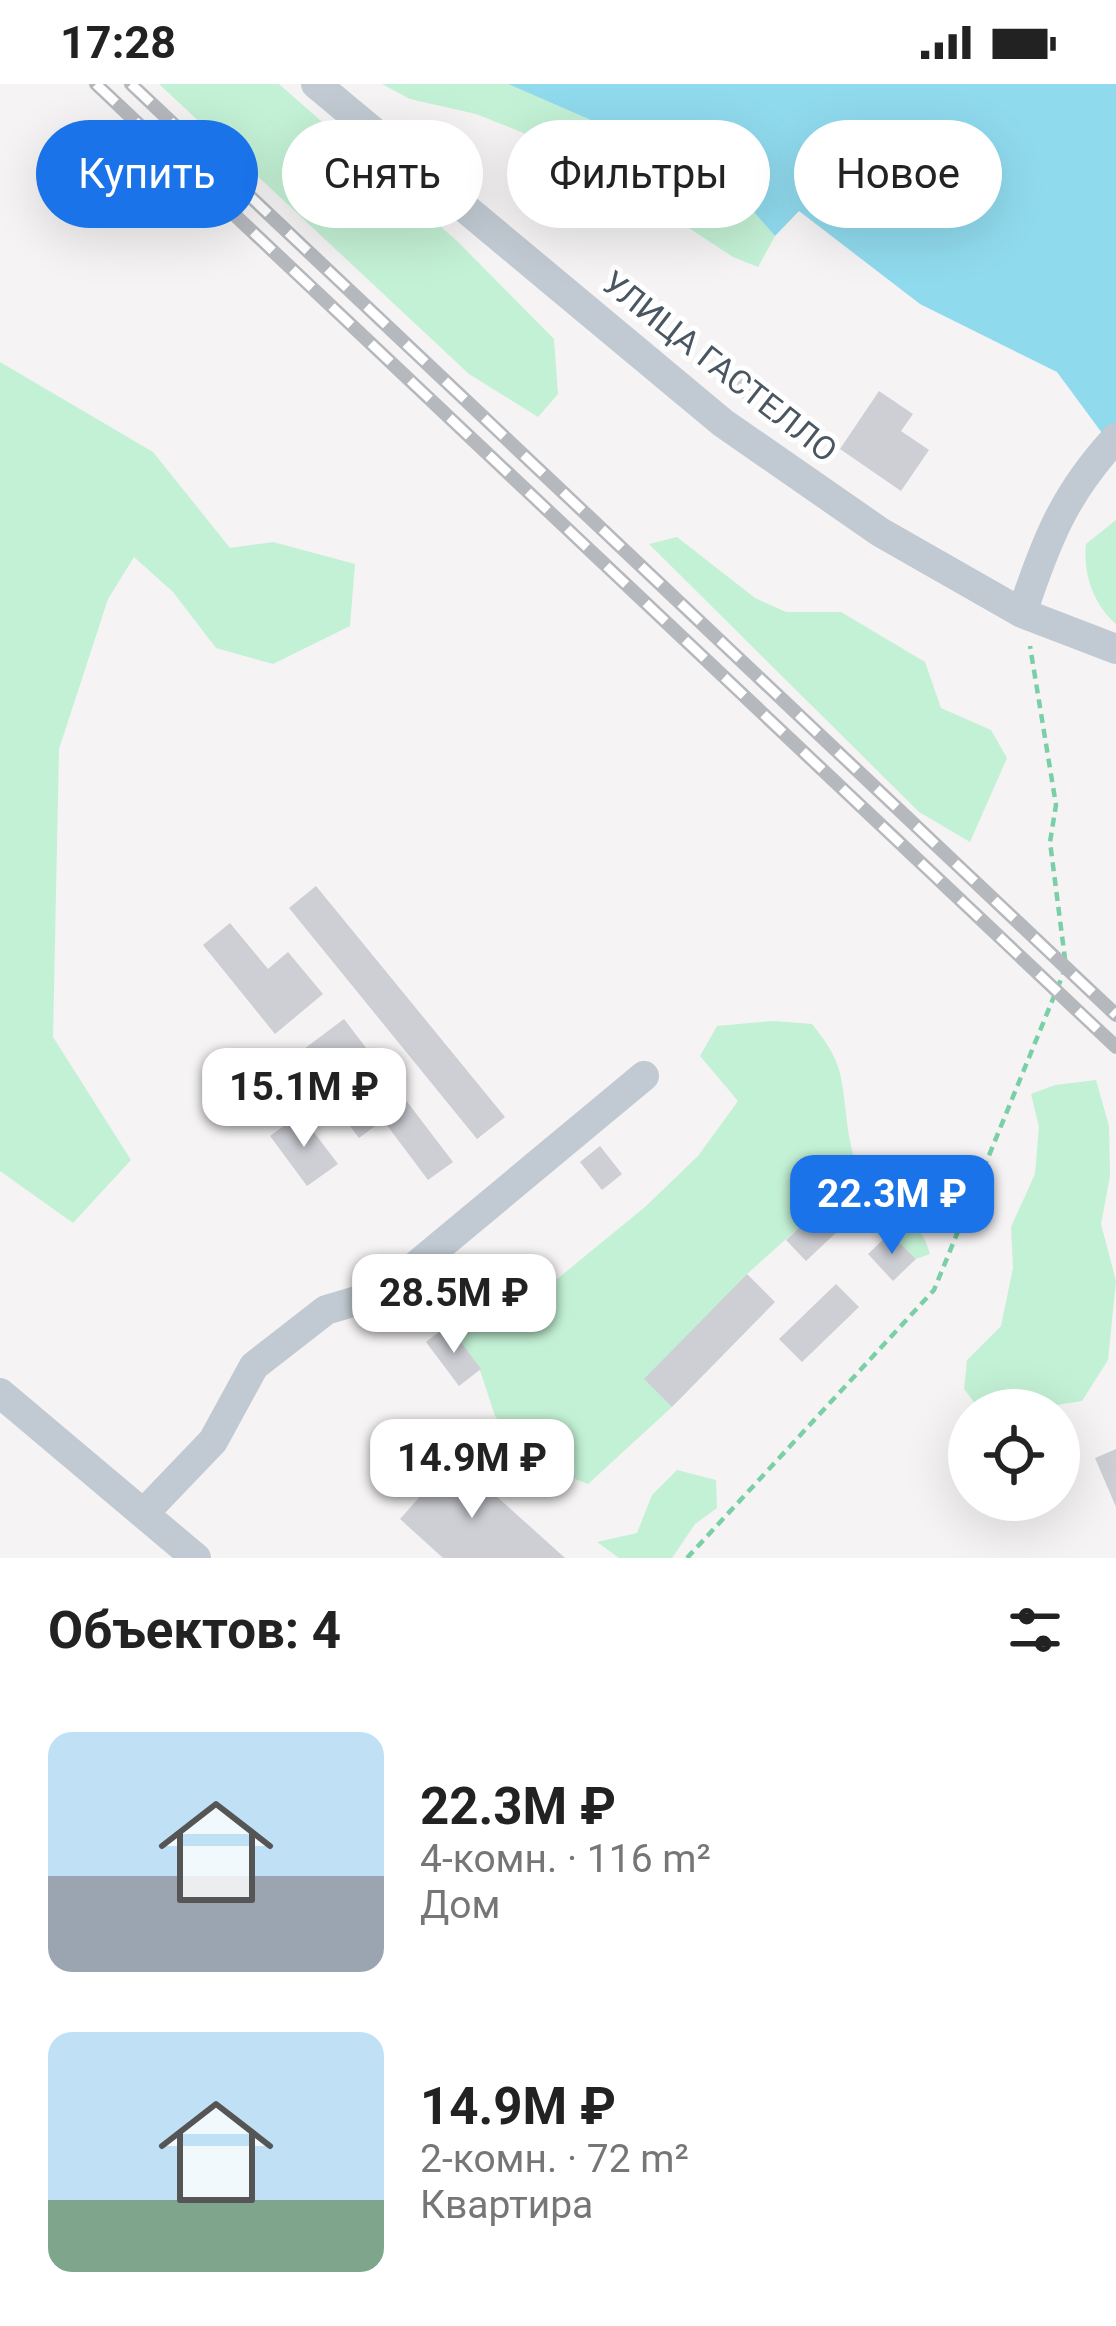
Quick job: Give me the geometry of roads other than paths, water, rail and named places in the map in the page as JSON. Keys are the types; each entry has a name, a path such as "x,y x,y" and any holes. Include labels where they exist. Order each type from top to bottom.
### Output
{"street":[{"name":"УЛИЦА ГАСТЕЛЛО","path":"316,84 723,423 880,532 1022,613 1116,649"},
{"path":"1022,613 1055,521 1081,476 1116,438"},
{"path":"145,1513 212,1441 254,1366 326,1310 383,1293 644,1076"},
{"path":"0,1394 196,1558"}],"water":[{"path":"508,84 1116,84 1116,452 1057,372 920,304 821,228 1002,228 1002,120 794,120 794,216 775,236 768,228 770,120 591,120"}],"railway":[{"path":"96,84 1116,1047"},
{"path":"131,84 1116,1015"}]}
